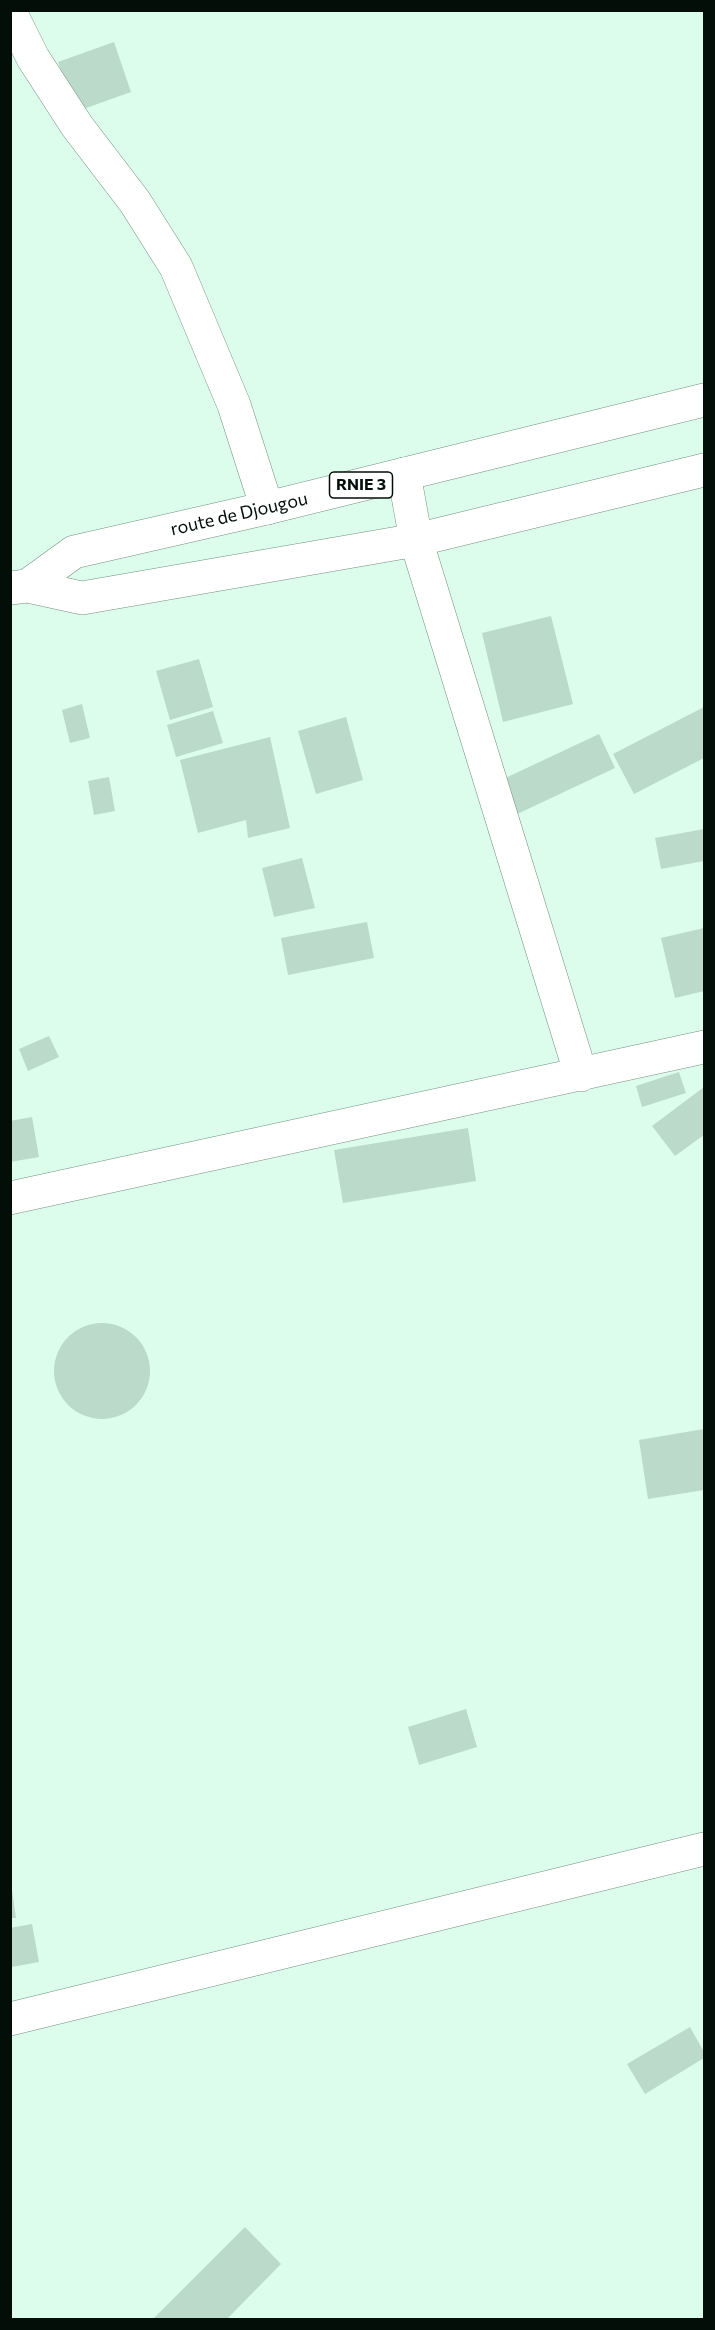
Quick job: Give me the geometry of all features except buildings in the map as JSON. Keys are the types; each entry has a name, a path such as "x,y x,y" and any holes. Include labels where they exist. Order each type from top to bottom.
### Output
{"main road":[{"path":"10,12 33,58 77,126 135,202 176,267 234,405 267,508"},
{"name":"route de Djougou","path":"19,587 74,552 267,508 705,400"},
{"name":"RNIE 3","path":"19,587 81,598 416,540 705,470"},
{"path":"404,474 416,540 581,1075"},
{"path":"10,1198 705,1047"},
{"path":"10,2019 705,1849"}]}
